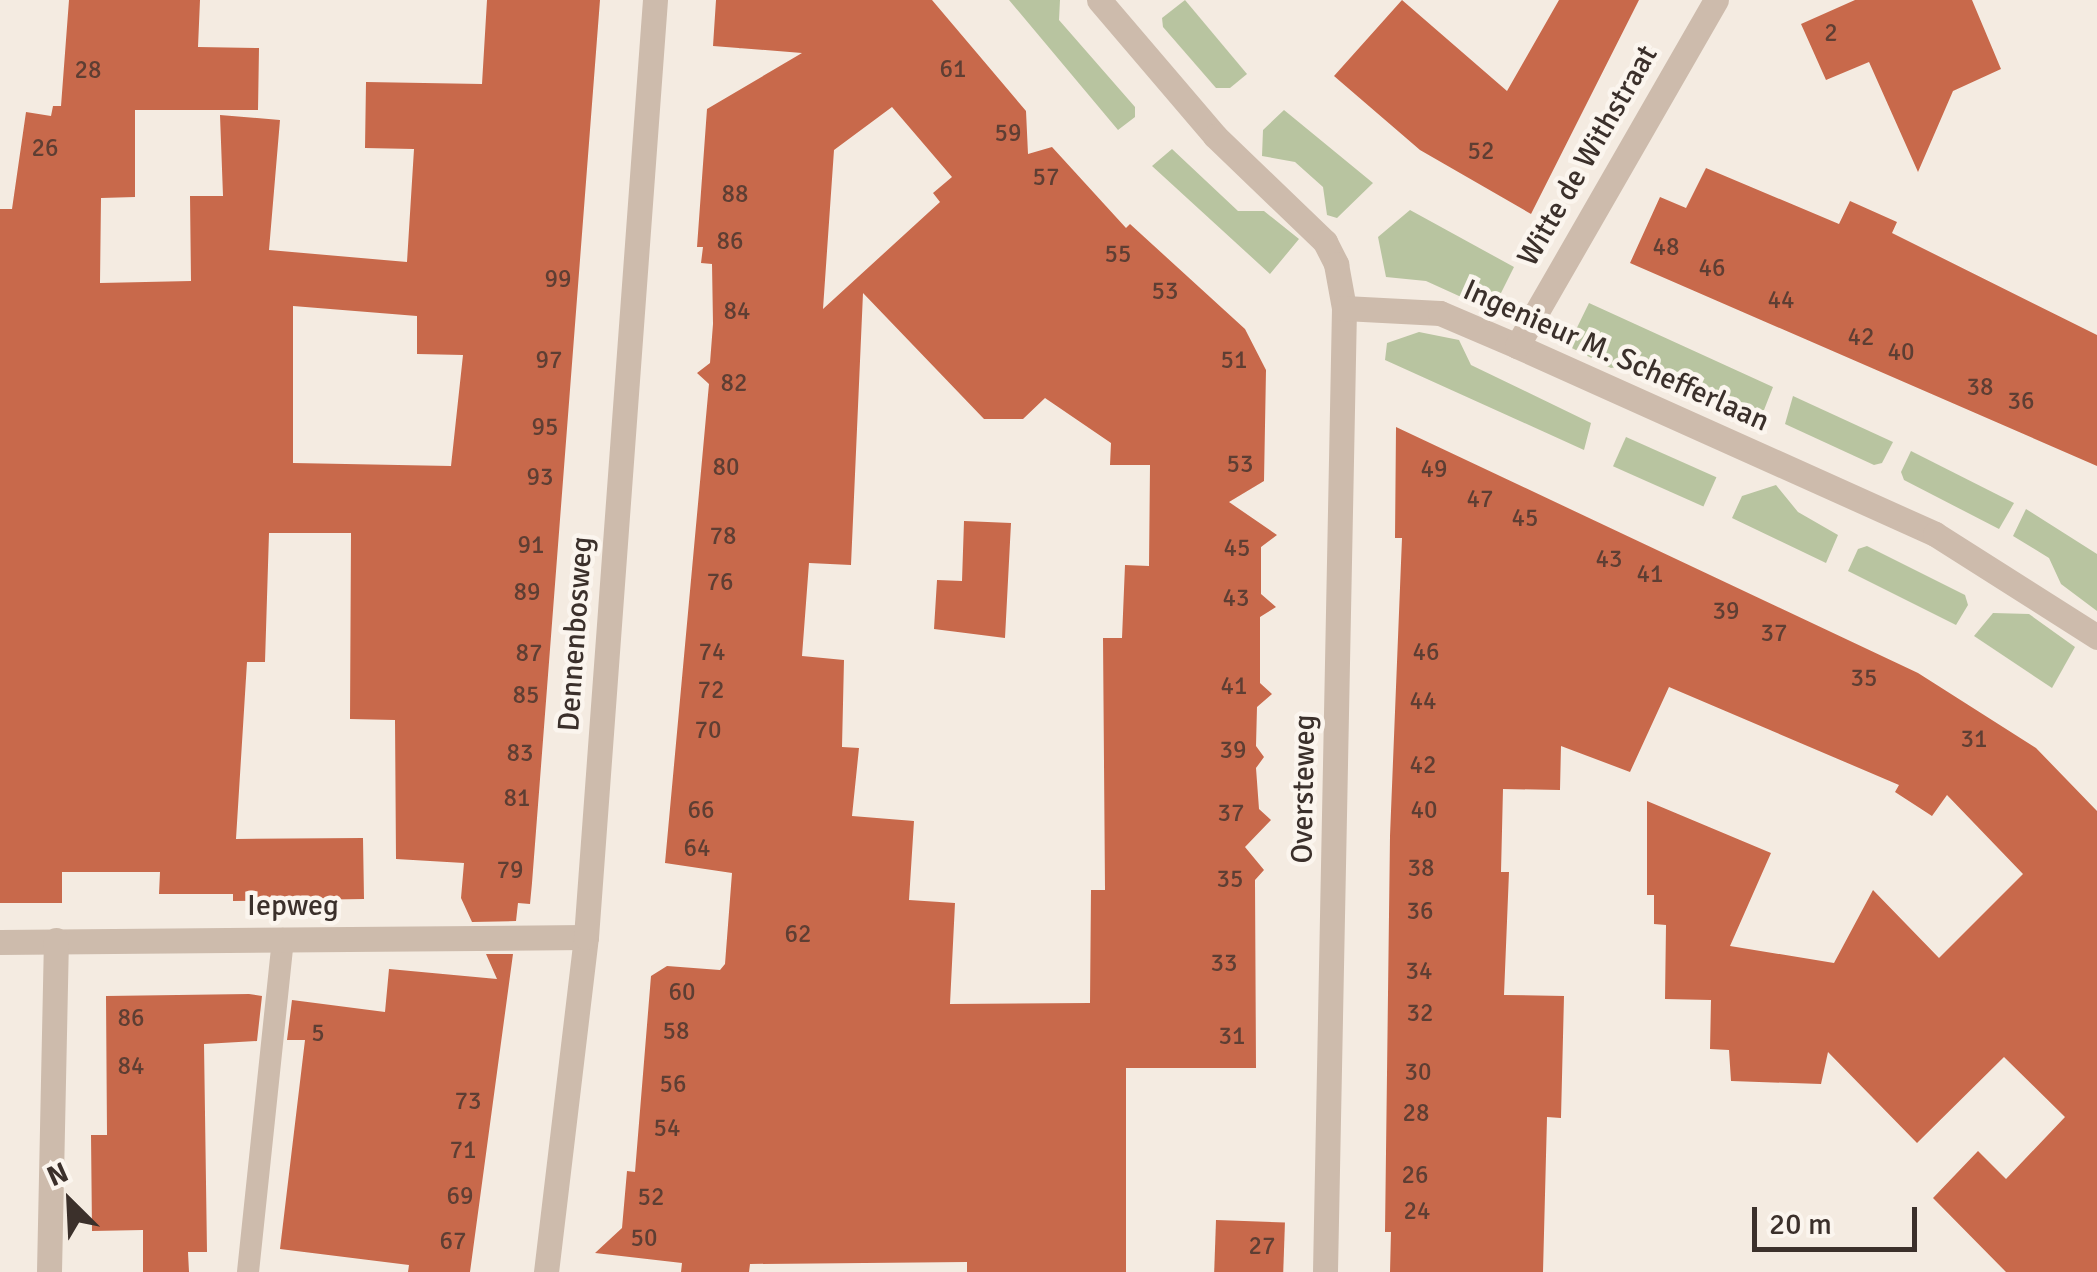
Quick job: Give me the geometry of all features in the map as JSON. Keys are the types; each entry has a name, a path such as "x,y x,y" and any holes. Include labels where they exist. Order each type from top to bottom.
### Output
{"street":[{"name":"Dennenbosweg","path":"546,1272 586,937 655,0"},
{"path":"1098,0 1215,136 1325,242 1336,264 1344,308"},
{"name":"Witte de Withstraat","path":"1517,346 1716,0"},
{"name":"Ingenieur M. Schefferlaan","path":"1344,308 1440,313 1517,346 1935,534 2097,637"},
{"name":"Oversteweg","path":"1325,1272 1344,308"},
{"name":"Iepweg","path":"0,942 586,937"},
{"path":"49,1272 56,940"}],"lane":[{"path":"248,1272 283,939"}],"green space":[{"path":"1009,0 1060,0 1059,20 1135,107 1135,117 1118,130"},
{"path":"1185,0 1247,74 1230,88 1216,88 1163,27 1162,18"},
{"path":"1284,110 1373,183 1337,218 1327,215 1323,187 1295,162 1262,156 1263,130"},
{"path":"1172,149 1238,211 1264,211 1299,239 1270,274 1152,166"},
{"path":"1410,210 1514,267 1492,311 1426,281 1386,277 1378,237"},
{"path":"1589,303 1773,387 1764,410 1757,413 1640,363 1611,368 1568,346"},
{"path":"1419,332 1459,340 1471,365 1591,423 1584,450 1385,360 1387,343"},
{"path":"1793,396 1893,442 1882,463 1874,465 1785,424"},
{"path":"1626,437 1716,477 1703,507 1613,466"},
{"path":"1911,451 2014,503 1999,529 1904,480 1901,472"},
{"path":"1776,485 1798,512 1838,535 1826,563 1732,518 1742,496"},
{"path":"2026,509 2097,554 2097,611 2061,584 2049,558 2013,536"},
{"path":"1867,546 1965,595 1968,605 1956,625 1848,571 1858,549"},
{"path":"1993,613 2029,614 2075,647 2052,688 1974,636"}],"building":[{"path":"69,0 200,0 198,47 259,48 258,110 135,110 135,197 101,198 100,283 191,281 190,196 223,196 220,115 280,120 269,250 407,262 414,149 365,148 366,82 482,84 487,0 600,0 532,883 530,904 518,903 516,921 472,922 461,898 464,863 396,859 395,720 350,719 351,533 269,533 265,662 247,662 236,839 363,838 364,899 233,901 233,894 159,894 160,872 62,872 62,903 0,903 0,209 12,209 26,112 51,116 53,106 61,106","holes":["293,306 417,316 417,354 463,355 451,466 293,463"]},
{"path":"716,0 932,0 1026,111 1028,154 1052,147 1126,228 1130,224 1245,329 1266,370 1264,481 1229,502 1277,535 1261,547 1261,594 1276,607 1260,617 1260,683 1272,694 1257,707 1256,746 1264,757 1256,768 1259,809 1271,820 1245,847 1264,870 1255,880 1256,1068 1126,1068 1126,1272 967,1272 967,1262 750,1264 749,1272 681,1272 682,1263 595,1253 622,1228 627,1171 635,1172 651,976 667,966 720,970 725,964 732,873 665,863 709,384 697,373 710,363 713,324 712,264 701,263 703,247 697,247 707,109 802,53 713,46","holes":["892,107 952,177 933,193 940,202 823,309 834,150","863,293 984,419 1023,419 1045,398 1111,443 1110,465 1150,465 1149,566 1125,565 1122,638 1103,638 1105,890 1091,890 1090,1003 950,1004 955,903 909,900 914,821 852,816 859,748 842,747 844,660 802,656 809,563 851,565"]},
{"path":"1402,0 1507,91 1559,0 1639,0 1531,214 1420,150 1334,76"},
{"path":"1855,0 1972,0 2001,69 1953,91 1918,172 1869,62 1826,80 1801,24"},
{"path":"1706,168 1839,224 1850,201 1897,222 1892,233 2097,335 2097,466 1630,263 1660,197 1686,208"},
{"path":"1396,427 1918,673 2036,748 2097,811 2097,1272 2006,1272 1933,1198 1978,1151 2006,1179 2065,1117 2004,1057 1917,1143 1828,1052 1821,1084 1731,1081 1729,1050 1710,1049 1711,1000 1665,999 1666,925 1654,924 1654,895 1647,895 1647,801 1771,853 1730,946 1834,963 1873,890 1939,958 2023,874 1947,795 1932,816 1895,792 1899,785 1669,687 1630,772 1561,746 1560,790 1503,789 1501,872 1509,872 1504,995 1564,996 1561,1118 1547,1117 1543,1272 1390,1272 1391,1232 1385,1232 1390,836 1402,538 1395,538"},
{"path":"964,521 1011,523 1005,638 934,629 937,580 962,581"},
{"path":"486,954 513,954 470,1272 408,1272 409,1265 280,1249 305,1040 287,1040 292,1000 385,1012 389,969 497,979"},
{"path":"106,996 262,996 257,1041 204,1044 207,1252 188,1252 189,1272 143,1272 143,1230 92,1231 91,1135 107,1135"},
{"path":"1216,1220 1285,1222 1283,1272 1214,1272"}]}
